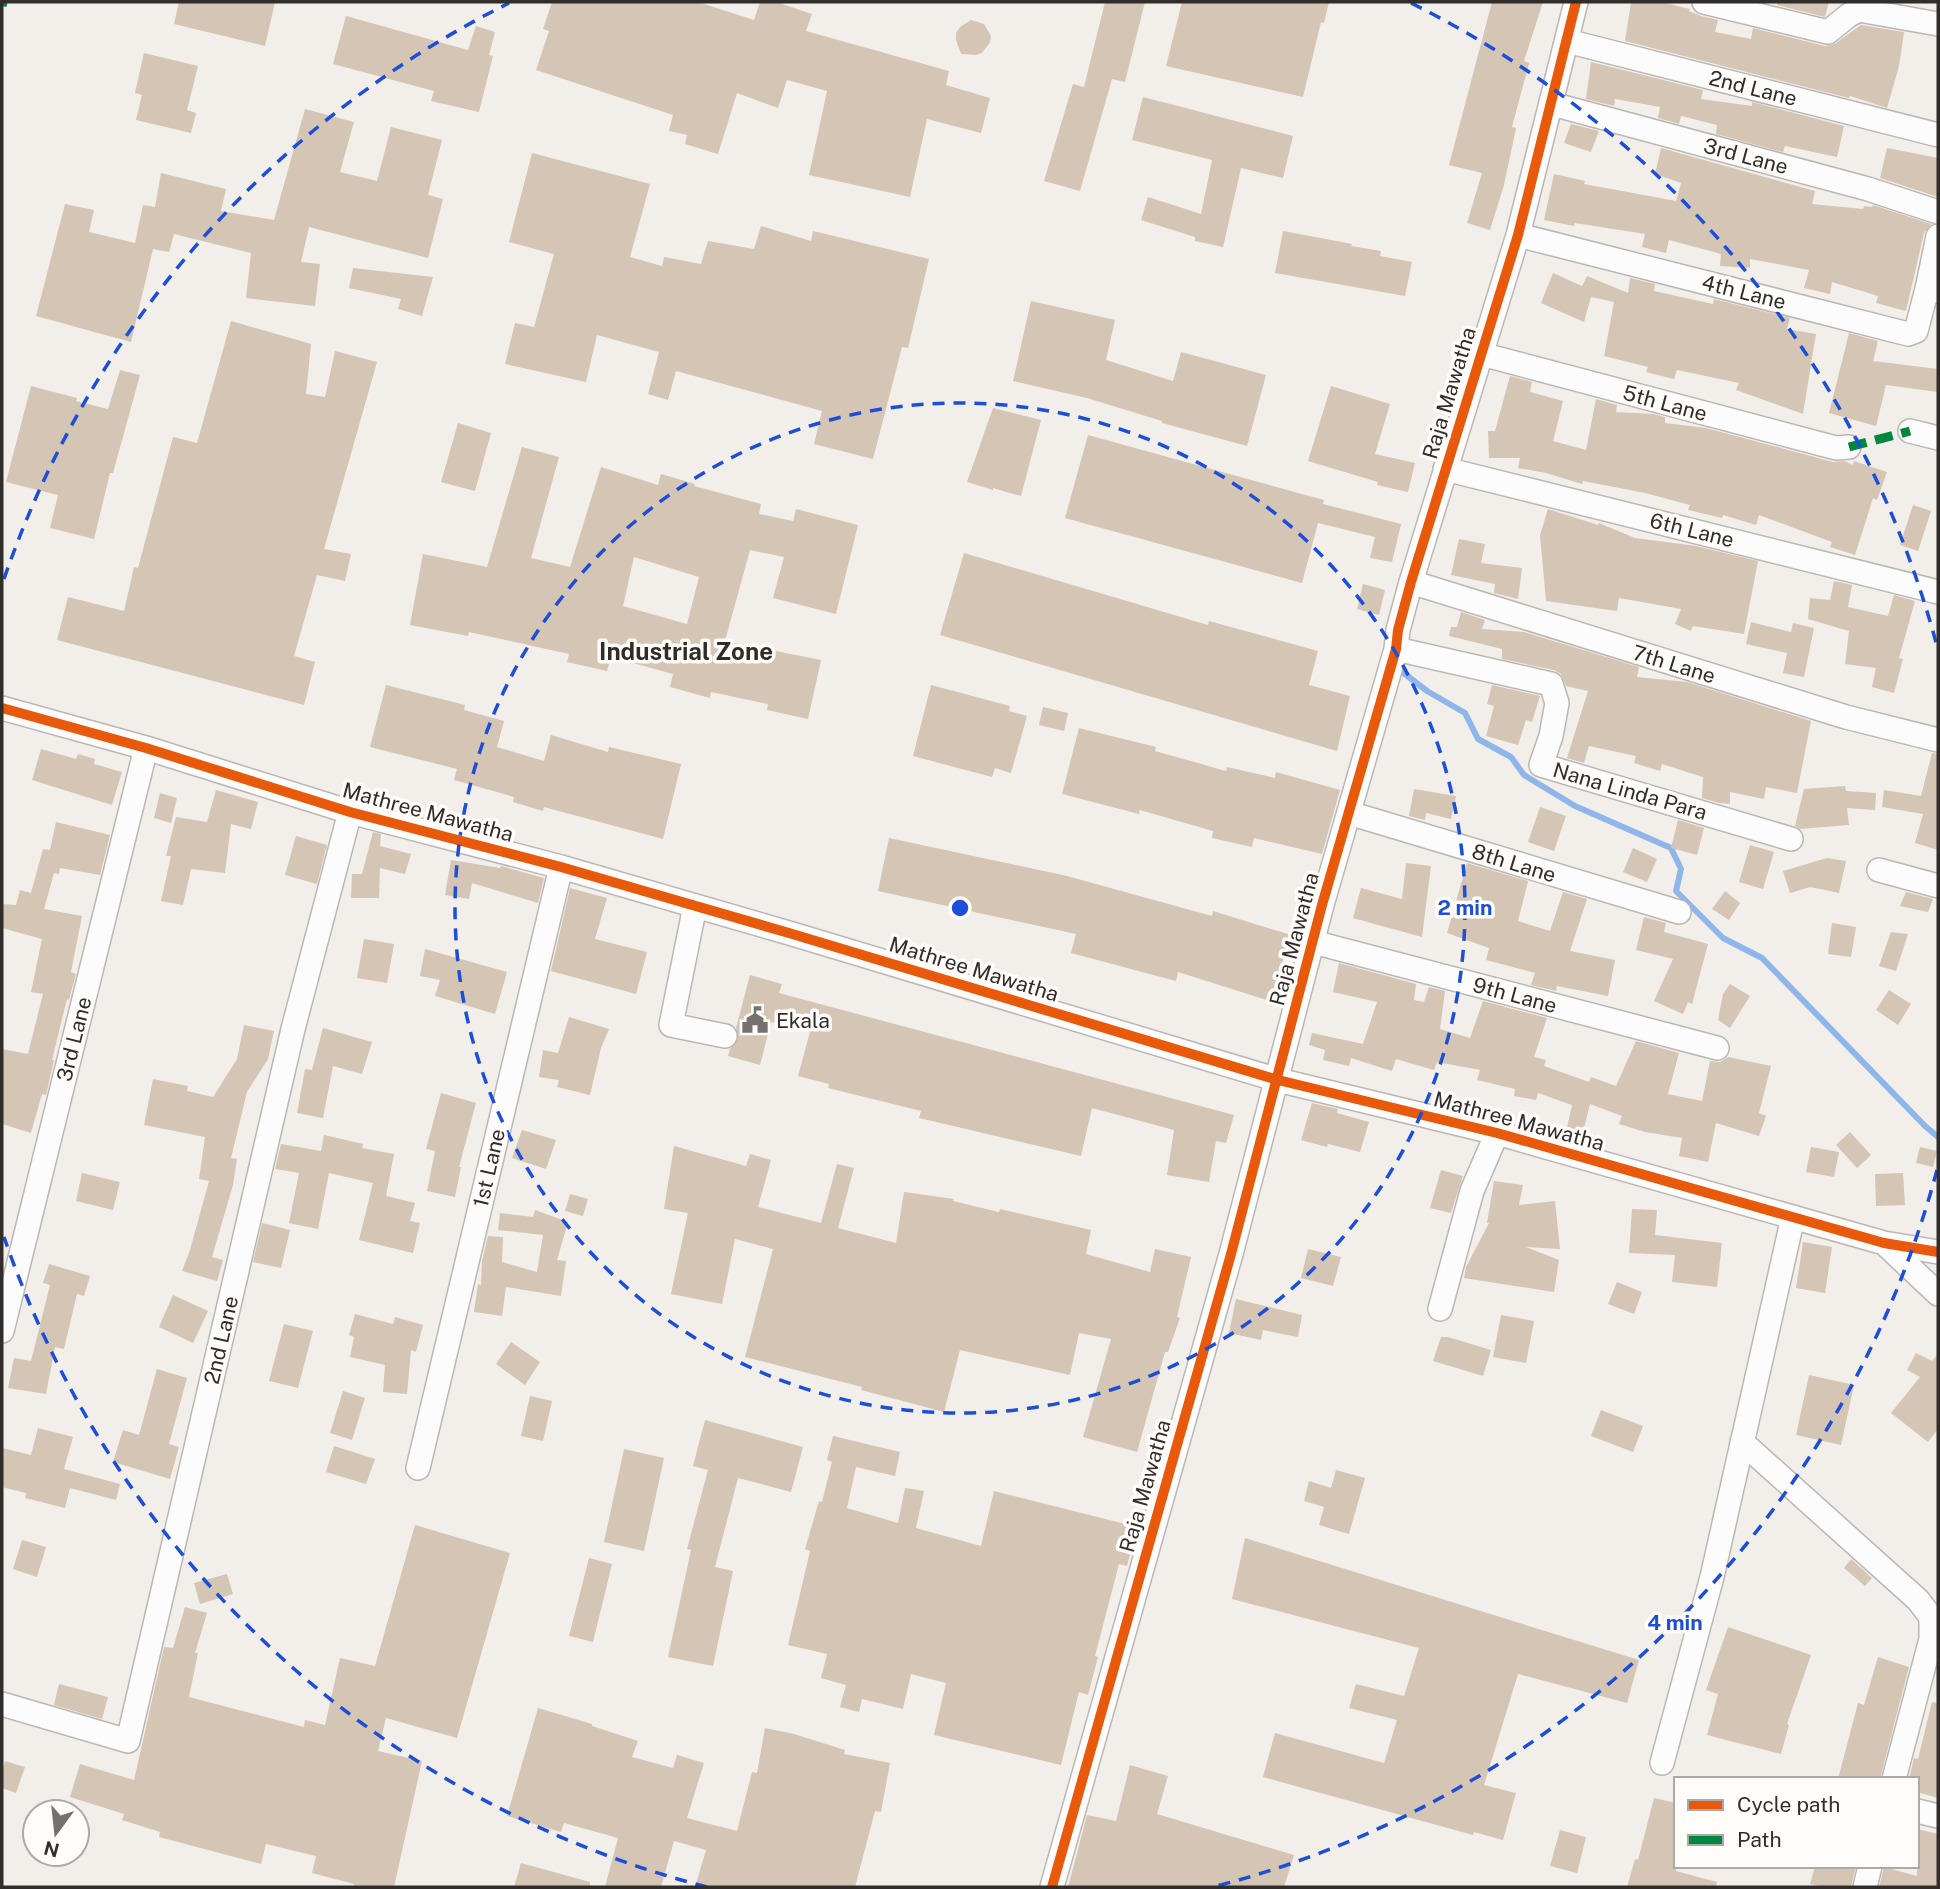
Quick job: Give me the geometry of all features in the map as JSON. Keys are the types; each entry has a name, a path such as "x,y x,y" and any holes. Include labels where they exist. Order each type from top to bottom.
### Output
{"street":[{"name":"Raja Mawatha","path":"1052,1887 1278,1080 1313,942 1396,649 1398,630 1411,582 1518,235 1576,2"},
{"path":"1704,2 1828,33 1859,10 1938,24"},
{"name":"2nd Lane","path":"1567,41 1938,135"},
{"name":"3rd Lane","path":"1552,104 1868,189 1938,212"},
{"name":"4th Lane","path":"1518,235 1908,334 1916,331 1933,290"},
{"path":"1933,290 1938,236"},
{"name":"5th Lane","path":"1481,354 1836,448 1849,447"},
{"path":"1910,431 1938,438"},
{"name":"6th Lane","path":"1445,469 1938,592"},
{"name":"7th Lane","path":"1411,582 1846,717 1938,740"},
{"name":"Nana Linda Para","path":"1396,649 1551,684 1557,703 1551,736 1541,765 1791,839"},
{"name":"Mathree Mawatha","path":"2,708 146,748 350,812 561,867 695,906 1278,1080 1497,1133 1884,1243 1938,1252"},
{"name":"3rd Lane","path":"2,1331 146,748"},
{"name":"2nd Lane","path":"2,1704 128,1741 293,1029 350,812"},
{"name":"8th Lane","path":"1349,813 1679,912"},
{"name":"1st Lane","path":"418,1468 561,867"},
{"path":"1879,870 1938,886"},
{"path":"695,906 671,1025 725,1036"},
{"name":"9th Lane","path":"1313,942 1717,1048"},
{"path":"1440,1310 1472,1191 1497,1133"},
{"path":"1662,1763 1712,1577 1793,1217"},
{"path":"1884,1243 1938,1294"},
{"path":"1742,1442 1918,1600 1931,1617 1931,1639 1895,1777"},
{"path":"1919,1811 1938,1816"},
{"path":"1865,1887 1870,1868"}],"building":[{"path":"179,2 275,2 265,46 174,24"},
{"path":"552,2 698,2 754,20 760,2 776,2 812,14 806,31 949,71 946,85 990,98 981,133 927,119 910,197 809,175 827,91 787,80 778,108 737,93 718,154 685,144 687,135 669,131 673,115 536,70 549,31 543,29"},
{"path":"1105,2 1145,2 1125,82 1112,79 1080,191 1044,181 1073,84 1084,87"},
{"path":"1182,2 1329,2 1324,23 1321,22 1303,97 1166,66"},
{"path":"1492,2 1543,2 1524,61 1529,63 1512,127 1516,128 1504,185 1490,230 1467,223 1482,173 1449,165"},
{"path":"1631,2 1661,2 1690,9 1689,11 1701,16 1718,20 1715,32 1751,39 1753,28 1825,46 1836,43 1861,25 1904,32 1899,66 1887,108 1850,96 1849,98 1625,41"},
{"path":"1777,2 1829,2 1825,17 1777,5"},
{"path":"346,16 468,50 476,26 495,32 489,55 493,56 479,112 431,101 434,91 333,64"},
{"path":"971,20 984,24 991,36 990,42 982,53 961,54 956,33"},
{"path":"144,53 198,66 187,110 196,113 191,133 136,120 142,95 135,93"},
{"path":"1591,62 1703,90 1701,99 1752,106 1752,102 1844,126 1837,157 1785,146 1783,152 1716,134 1717,125 1681,116 1679,124 1658,118 1660,107 1615,99 1614,106 1586,99"},
{"path":"1143,97 1293,136 1283,178 1241,168 1223,247 1195,241 1195,237 1141,220 1148,197 1201,214 1212,160 1132,140"},
{"path":"305,109 354,122 340,172 377,181 391,127 442,140 428,195 443,199 428,258 309,227 301,262 320,264 315,306 246,298 251,253 174,234 169,252 153,249 131,342 36,316 65,204 94,210 89,232 135,243 143,205 155,207 161,173 226,189 221,211 274,220"},
{"path":"1571,124 1599,131 1591,152 1564,143"},
{"path":"1661,148 1815,191 1812,204 1863,209 1864,206 1873,205 1931,224 1924,233 1906,311 1876,303 1878,296 1832,282 1830,294 1804,288 1809,270 1750,259 1750,268 1720,266 1721,254 1669,240 1666,253 1642,247 1645,234 1544,220 1554,174 1585,181 1584,184 1676,201 1681,183 1655,174"},
{"path":"1887,148 1938,158 1938,197 1880,178"},
{"path":"532,153 650,184 630,257 662,266 664,257 701,264 708,241 754,249 761,226 811,241 813,231 929,259 908,348 902,347 873,459 814,444 822,411 676,371 668,400 648,394 659,352 597,335 586,382 505,364 515,323 534,327 554,254 509,242"},
{"path":"1283,231 1352,244 1351,246 1381,251 1380,256 1412,262 1405,296 1275,273"},
{"path":"353,268 433,277 422,316 398,309 401,299 349,288"},
{"path":"1553,273 1582,286 1587,276 1628,293 1630,278 1655,284 1654,291 1713,304 1714,299 1790,318 1787,329 1816,334 1803,414 1736,390 1739,383 1677,370 1674,379 1646,372 1648,367 1604,356 1614,302 1591,297 1584,322 1541,303"},
{"path":"1031,301 1115,320 1106,360 1173,381 1181,352 1266,375 1247,446 1162,423 1087,398 1013,381"},
{"path":"231,321 311,344 306,394 325,397 335,351 377,362 324,549 351,554 345,581 317,575 294,656 315,662 304,705 57,640 68,597 124,611 134,567 138,568 173,437 197,443"},
{"path":"1849,333 1878,341 1873,361 1938,369 1938,392 1886,385 1876,426 1829,413"},
{"path":"120,370 140,375 113,473 110,473 94,539 50,528 58,495 6,482 31,386 108,409"},
{"path":"1510,376 1532,382 1530,392 1563,401 1553,441 1586,450 1596,399 1617,405 1616,412 1653,414 1665,417 1665,423 1706,428 1833,462 1844,461 1853,465 1854,461 1887,472 1877,500 1873,498 1855,555 1830,547 1832,542 1759,515 1756,525 1723,515 1722,518 1688,510 1690,505 1645,493 1583,481 1582,484 1518,468 1520,458 1489,458 1488,431 1495,431"},
{"path":"1331,386 1390,404 1375,454 1415,463 1408,492 1377,485 1378,482 1308,461"},
{"path":"993,408 1041,420 1021,496 967,482"},
{"path":"458,423 491,433 475,491 441,482"},
{"path":"1088,435 1401,524 1392,562 1370,558 1375,537 1318,523 1302,583 1065,518"},
{"path":"522,447 559,457 531,558 570,567 601,467 658,485 661,474 695,484 694,486 761,504 759,514 793,521 796,509 858,525 836,614 773,598 784,557 750,550 725,641 821,660 808,719 767,710 768,704 711,692 710,698 670,687 673,674 611,657 607,671 567,662 569,654 469,632 468,636 410,625 423,554 487,567","holes":["634,557 699,577 687,624 623,606"]},
{"path":"1913,505 1931,511 1918,551 1900,545"},
{"path":"1548,509 1598,525 1599,523 1635,538 1696,546 1758,561 1744,634 1693,626 1691,631 1675,624 1681,609 1619,598 1617,611 1546,601 1540,535"},
{"path":"1459,539 1485,544 1481,563 1522,568 1518,599 1494,593 1495,584 1451,575"},
{"path":"964,553 1208,625 1209,621 1318,651 1309,685 1350,696 1337,751 940,635"},
{"path":"1834,581 1852,585 1848,607 1888,616 1894,595 1915,601 1899,658 1903,659 1894,693 1872,687 1876,668 1845,664 1849,631 1808,619 1810,598 1830,600"},
{"path":"1363,584 1385,590 1379,615 1357,609"},
{"path":"1461,612 1485,620 1482,629 1524,632 1639,667 1637,677 1687,682 1811,721 1797,793 1766,787 1764,799 1730,792 1730,804 1719,803 1702,798 1703,777 1662,764 1660,771 1634,763 1636,756 1589,746 1584,763 1567,758 1588,691 1566,686 1561,674 1554,670 1502,659 1502,649 1449,636 1451,627 1457,627"},
{"path":"1751,622 1791,632 1793,623 1814,628 1804,677 1783,673 1787,653 1746,644"},
{"path":"386,685 465,705 464,710 504,721 497,747 544,761 551,735 608,752 609,747 681,764 663,839 544,807 543,811 513,802 514,797 454,780 457,769 370,747"},
{"path":"931,685 1010,706 1009,711 1027,716 1011,773 995,768 992,777 913,756"},
{"path":"1492,685 1540,696 1532,722 1526,720 1518,745 1486,736 1494,706 1487,704"},
{"path":"1043,707 1068,713 1064,731 1039,725"},
{"path":"1079,728 1156,747 1155,751 1226,771 1227,767 1275,778 1276,772 1340,790 1322,854 1254,838 1252,847 1212,838 1213,831 1140,810 1139,814 1062,794"},
{"path":"41,749 76,759 78,754 95,759 94,764 122,772 112,805 32,780"},
{"path":"1932,753 1938,754 1938,850 1915,843 1923,814 1882,807 1884,790 1921,796"},
{"path":"1845,786 1846,791 1876,793 1875,810 1847,808 1849,825 1800,829 1795,826 1804,789"},
{"path":"1414,789 1456,796 1451,819 1426,813 1425,820 1409,816"},
{"path":"216,790 258,802 251,829 231,824 225,873 191,869 183,905 161,901 171,856 166,856 176,817 207,822"},
{"path":"160,793 177,798 171,823 154,818"},
{"path":"1540,807 1566,816 1554,851 1528,842"},
{"path":"1678,820 1704,828 1697,855 1671,848"},
{"path":"56,822 110,835 100,875 60,868 59,874 54,873 44,909 82,916 71,972 76,974 69,1000 67,999 46,1095 42,1094 31,1133 2,1124 2,1049 28,1054 43,994 31,992 42,939 2,928 2,904 16,905 20,890 31,893 43,849 50,850"},
{"path":"373,832 381,834 380,846 411,854 405,874 380,868 379,898 351,898 352,874 362,874"},
{"path":"296,836 327,845 317,884 285,875"},
{"path":"889,838 1067,876 1212,916 1213,911 1291,935 1270,1001 1178,972 1176,981 1071,953 1076,934 878,891"},
{"path":"1750,845 1774,852 1763,889 1739,882"},
{"path":"1633,848 1657,859 1647,882 1623,872"},
{"path":"1827,858 1846,861 1839,893 1810,887 1790,893 1783,871"},
{"path":"451,860 500,868 501,866 544,878 538,903 472,883 469,899 445,895"},
{"path":"1406,863 1431,866 1422,937 1353,918 1361,888 1402,899"},
{"path":"1467,863 1528,881 1518,921 1550,931 1563,892 1587,899 1570,951 1615,960 1608,996 1557,986 1556,991 1531,985 1535,973 1486,960 1489,948 1447,933"},
{"path":"570,888 607,898 595,939 647,952 636,994 551,971"},
{"path":"1725,891 1740,903 1729,920 1712,909"},
{"path":"1906,892 1933,899 1928,912 1900,906"},
{"path":"1644,917 1666,923 1664,932 1708,944 1692,1004 1688,1002 1683,1014 1654,1001 1673,959 1636,950"},
{"path":"1832,923 1856,927 1851,957 1828,954"},
{"path":"1891,932 1908,934 1896,971 1879,966"},
{"path":"364,939 394,944 387,983 357,978"},
{"path":"425,949 507,972 495,1014 435,996 440,980 420,976"},
{"path":"1339,963 1416,984 1414,1000 1424,1002 1429,987 1445,991 1440,1029 1470,1038 1483,1001 1547,1018 1534,1057 1546,1060 1544,1066 1589,1082 1591,1077 1616,1086 1636,1041 1679,1053 1668,1094 1702,1101 1710,1061 1720,1062 1728,1057 1771,1066 1759,1113 1766,1116 1759,1136 1716,1123 1708,1162 1679,1156 1682,1138 1645,1132 1619,1124 1622,1116 1590,1104 1582,1136 1566,1132 1572,1105 1538,1093 1536,1100 1514,1096 1515,1089 1477,1080 1480,1070 1437,1062 1434,1070 1396,1059 1392,1071 1351,1058 1349,1066 1323,1060 1325,1050 1309,1045 1312,1033 1363,1044 1377,1002 1333,992"},
{"path":"750,975 782,984 779,993 1234,1115 1226,1143 1216,1141 1209,1182 1167,1175 1174,1130 1092,1108 1081,1156 919,1118 921,1111 828,1088 829,1084 798,1076 810,1032 771,1022 760,1065 728,1056 738,1039 736,1028"},
{"path":"1730,984 1750,996 1730,1028 1718,1020 1723,994"},
{"path":"1889,990 1911,1004 1898,1025 1876,1010"},
{"path":"569,1017 609,1029 601,1048 590,1095 557,1087 559,1080 539,1077 543,1050 558,1053"},
{"path":"244,1025 274,1031 268,1059 247,1092 231,1158 237,1159 233,1185 212,1257 223,1260 217,1281 182,1271 209,1181 199,1179 205,1137 144,1125 153,1079 188,1086 187,1091 213,1097 237,1059"},
{"path":"323,1028 372,1042 362,1074 333,1066 323,1118 297,1113 305,1069 312,1070"},
{"path":"441,1093 476,1103 459,1167 455,1197 427,1191 435,1151 426,1149"},
{"path":"1312,1103 1338,1109 1337,1113 1369,1122 1360,1152 1301,1140"},
{"path":"522,1130 556,1140 546,1169 512,1158"},
{"path":"1850,1132 1871,1155 1857,1168 1836,1145"},
{"path":"324,1135 363,1144 362,1148 394,1154 386,1196 415,1203 410,1221 420,1223 413,1253 359,1240 373,1183 329,1173 318,1229 289,1223 299,1173 275,1169 281,1144 321,1151"},
{"path":"674,1146 746,1166 750,1154 771,1160 758,1207 821,1223 837,1164 854,1168 838,1228 896,1243 904,1192 954,1199 953,1201 999,1212 1000,1209 1091,1230 1086,1254 1150,1272 1155,1249 1191,1257 1177,1317 1180,1318 1168,1352 1165,1352 1137,1452 1083,1437 1111,1339 1079,1333 1070,1375 960,1350 944,1412 861,1390 862,1387 745,1357 773,1249 735,1239 722,1304 671,1294 688,1213 664,1209"},
{"path":"1811,1147 1839,1152 1834,1177 1806,1172"},
{"path":"1920,1147 1937,1151 1933,1167 1916,1163"},
{"path":"1441,1170 1463,1176 1451,1213 1430,1208"},
{"path":"82,1173 120,1182 113,1210 76,1201"},
{"path":"1903,1173 1905,1205 1876,1206 1875,1174"},
{"path":"1494,1181 1523,1185 1519,1205 1555,1201 1560,1249 1526,1247 1559,1260 1554,1292 1464,1278 1466,1267 1489,1223"},
{"path":"570,1194 588,1199 583,1216 565,1211"},
{"path":"1632,1209 1657,1210 1655,1235 1722,1243 1717,1287 1672,1282 1675,1255 1629,1253"},
{"path":"535,1210 568,1222 557,1260 566,1261 561,1296 506,1287 502,1316 474,1312 488,1236 503,1237 502,1262 537,1272 543,1235 498,1230 500,1213 533,1217"},
{"path":"262,1223 290,1230 281,1268 253,1262"},
{"path":"1803,1242 1832,1247 1825,1293 1796,1288"},
{"path":"1308,1249 1341,1257 1333,1286 1301,1278"},
{"path":"49,1264 90,1276 84,1296 77,1294 64,1349 55,1347 46,1394 8,1388 14,1358 31,1361 50,1285 43,1283"},
{"path":"1617,1282 1642,1292 1634,1314 1608,1304"},
{"path":"173,1295 208,1311 193,1343 159,1327"},
{"path":"1236,1299 1302,1315 1298,1337 1263,1330 1261,1340 1229,1333"},
{"path":"355,1314 393,1324 395,1317 423,1325 416,1352 411,1350 407,1394 383,1392 385,1365 350,1357 354,1337 349,1335"},
{"path":"1501,1315 1534,1321 1526,1363 1493,1357"},
{"path":"284,1324 313,1331 298,1388 269,1381"},
{"path":"1441,1337 1491,1350 1483,1376 1433,1361"},
{"path":"511,1342 540,1362 525,1385 496,1364"},
{"path":"1916,1353 1932,1361 1938,1354 1938,1429 1928,1442 1891,1413 1920,1377 1907,1370"},
{"path":"157,1369 187,1378 169,1444 179,1447 170,1479 113,1462 123,1430 139,1435"},
{"path":"1809,1375 1854,1385 1841,1445 1796,1435"},
{"path":"343,1391 365,1398 352,1440 330,1433"},
{"path":"530,1396 552,1401 543,1441 521,1436"},
{"path":"1601,1410 1643,1426 1633,1452 1591,1436"},
{"path":"705,1420 803,1447 791,1492 738,1478 715,1567 733,1571 713,1666 668,1657 691,1550 687,1549 708,1470 693,1466"},
{"path":"38,1428 73,1437 64,1469 120,1484 116,1500 70,1488 65,1508 25,1498 26,1493 2,1487 2,1448 31,1455"},
{"path":"833,1436 900,1452 895,1476 856,1467 847,1508 898,1523 905,1488 924,1491 916,1528 981,1546 994,1491 1137,1527 1127,1566 1119,1564 1095,1656 1098,1657 1088,1695 1079,1692 1061,1765 934,1735 946,1683 911,1674 903,1709 862,1699 859,1712 840,1707 846,1685 821,1678 827,1654 788,1645 810,1551 805,1549 819,1501 822,1502 832,1462 827,1460"},
{"path":"334,1446 375,1459 366,1484 326,1472"},
{"path":"624,1449 664,1458 644,1551 604,1542"},
{"path":"1336,1470 1365,1478 1349,1534 1319,1525 1324,1507 1304,1501 1309,1481 1331,1488"},
{"path":"415,1525 510,1553 457,1738 386,1718 378,1751 422,1761 394,1887 353,1887 354,1884 312,1873 316,1856 266,1844 261,1864 159,1837 160,1832 122,1820 124,1814 91,1804 91,1798 70,1797 80,1764 134,1780 164,1647 173,1648 185,1607 207,1613 195,1653 198,1653 189,1697 304,1727 305,1720 325,1725 340,1658 375,1666"},
{"path":"1245,1538 1639,1660 1627,1703 1518,1674 1484,1785 1516,1793 1503,1840 1474,1832 1473,1835 1263,1777 1275,1733 1384,1763 1397,1720 1349,1708 1356,1684 1404,1696 1419,1648 1232,1599"},
{"path":"22,1540 46,1547 37,1577 13,1569"},
{"path":"589,1558 612,1564 593,1642 569,1636"},
{"path":"1851,1559 1872,1578 1865,1586 1844,1568"},
{"path":"227,1574 233,1594 200,1604 194,1583"},
{"path":"1728,1627 1811,1655 1787,1724 1789,1725 1781,1754 1707,1735 1718,1694 1706,1690"},
{"path":"1878,1657 1909,1667 1881,1777 1839,1777 1858,1703 1864,1705"},
{"path":"59,1684 108,1697 102,1719 54,1705"},
{"path":"1932,1702 1938,1703 1938,1798 1919,1793 1919,1777 1909,1777 1914,1758 1918,1759"},
{"path":"538,1708 638,1741 632,1757 673,1768 677,1755 704,1763 687,1818 737,1831 752,1772 757,1773 765,1728 845,1750 844,1754 890,1763 881,1812 875,1811 855,1887 695,1887 706,1850 674,1841 661,1887 605,1887 618,1838 564,1823 561,1832 507,1816"},
{"path":"5,1761 25,1767 16,1793 2,1788"},
{"path":"1130,1765 1168,1776 1157,1814 1294,1855 1284,1887 1068,1887 1087,1815 1116,1821"},
{"path":"1654,1798 1674,1803 1674,1868 1676,1871 1717,1882 1716,1887 1627,1887 1635,1859 1638,1860"},
{"path":"1919,1829 1938,1834 1938,1887 1879,1887 1884,1868 1917,1876"},
{"path":"1560,1830 1586,1837 1577,1873 1550,1866"},
{"path":"521,1863 590,1882 590,1887 514,1887"},
{"path":"1814,1868 1856,1868 1851,1887 1810,1884"}],"waterway":[{"path":"1401,671 1427,691 1465,713 1478,739 1511,757 1524,775 1575,806 1671,848 1681,869 1676,891 1723,938 1762,958 1938,1137"}],"marked path":[{"path":"2,6 3,2"},
{"path":"1849,447 1910,431"}],"cycle path":[{"path":"1052,1887 1231,1254 1322,905 1396,649 1398,630 1411,582 1518,235 1576,2"},
{"path":"2,708 146,748 350,812 561,867 789,933 1278,1080 1497,1133 1884,1243 1938,1252"}],"place":[{"name":"Ekala","path":"755,1020"}],"district":[{"name":"Industrial Zone","path":"686,651"}]}
